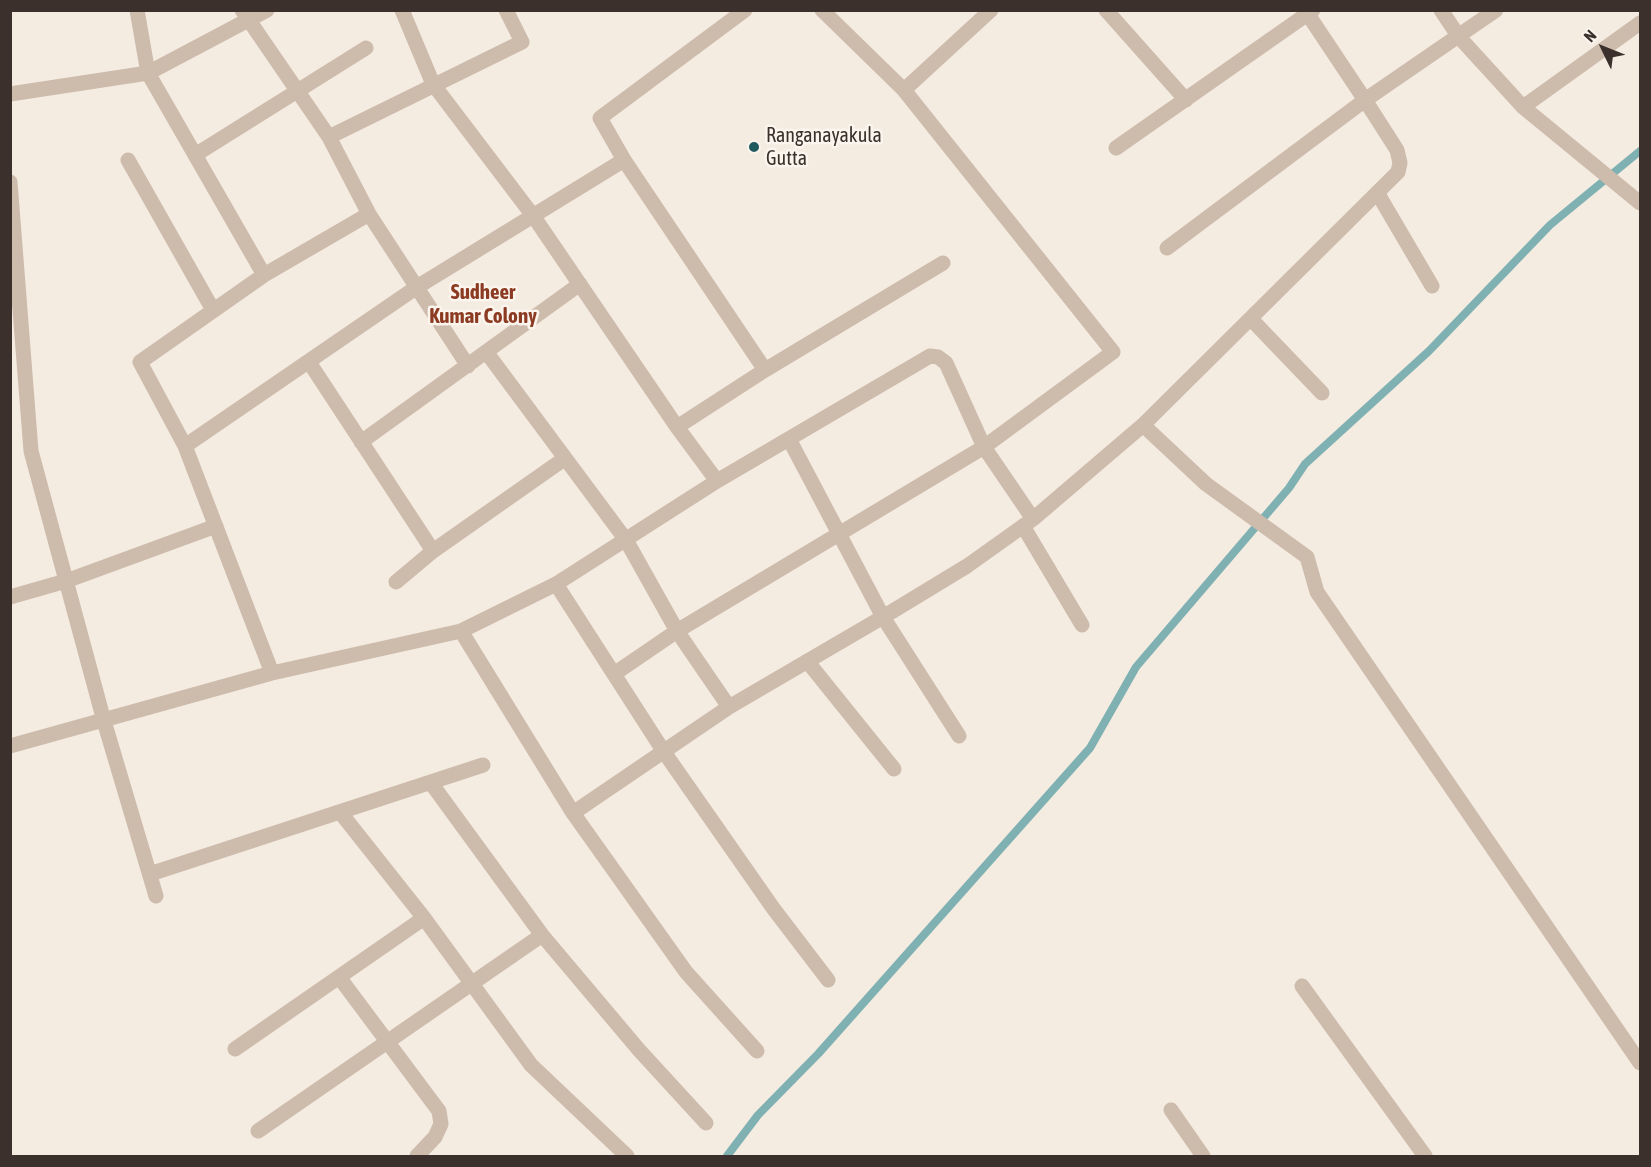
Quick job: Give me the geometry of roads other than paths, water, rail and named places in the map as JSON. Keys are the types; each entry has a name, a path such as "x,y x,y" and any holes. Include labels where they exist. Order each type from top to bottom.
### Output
{"street":[{"path":"137,10 148,73 264,275"},
{"path":"10,94 148,73 246,16 267,10"},
{"path":"402,10 433,84 534,217 677,427 717,481"},
{"path":"329,137 522,42 506,10"},
{"path":"745,10 600,118 624,160 765,370"},
{"path":"614,674 677,631 984,447 1113,352 904,90 822,10"},
{"path":"904,90 991,10"},
{"path":"1106,10 1186,100"},
{"path":"1441,10 1459,37 1524,107 1641,203"},
{"path":"1167,248 1365,100 1496,10"},
{"path":"573,813 729,707 967,566 1028,522 1143,425 1392,180 1400,163 1397,150 1308,12 1116,148"},
{"path":"246,16 329,137 369,214 468,366"},
{"path":"1524,107 1641,23"},
{"path":"195,155 366,48"},
{"path":"128,159 213,310"},
{"path":"185,446 417,287 624,160"},
{"path":"10,182 31,451 104,721 156,896"},
{"path":"1378,194 1432,286"},
{"path":"272,673 185,446 140,362 264,275 369,214"},
{"path":"677,427 765,370 943,263"},
{"path":"361,442 580,284"},
{"path":"1251,319 1322,393"},
{"path":"487,352 626,540 677,631 729,707"},
{"path":"10,746 272,673 461,631 556,584 717,481 930,356 938,357 946,363 984,447 1028,522 1082,625"},
{"path":"309,362 433,551"},
{"path":"1143,425 1206,484 1307,557 1317,592 1641,1063"},
{"path":"789,439 883,617 959,736"},
{"path":"396,582 433,551 564,459"},
{"path":"10,597 66,581 216,526"},
{"path":"556,584 664,752 773,908 828,980"},
{"path":"461,631 573,813 686,972 757,1051"},
{"path":"807,661 894,769"},
{"path":"150,874 483,765"},
{"path":"431,783 542,935 639,1050 706,1123"},
{"path":"340,813 424,918 531,1065 627,1156"},
{"path":"235,1049 424,918"},
{"path":"258,1131 542,935"},
{"path":"339,977 439,1111 441,1124 435,1137 417,1156"},
{"path":"1302,986 1425,1156"},
{"path":"1171,1110 1203,1156"}],"waterway":[{"path":"727,1156 758,1115 818,1054 1090,748 1136,667 1289,488 1305,464 1429,351 1550,225 1640,151"}],"place":[{"name":"Ranganayakula Gutta","path":"754,147"}],"district":[{"name":"Sudheer Kumar Colony","path":"483,304"}]}
